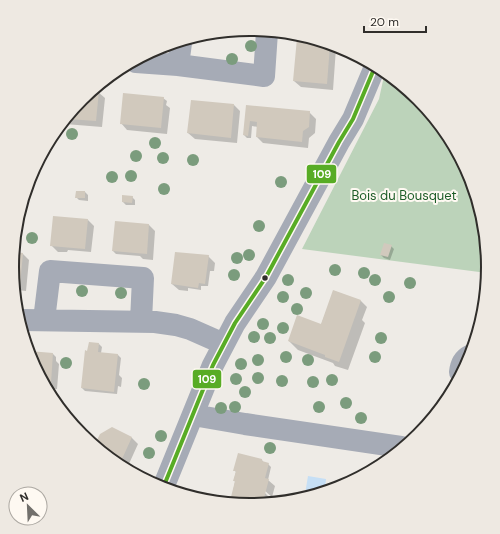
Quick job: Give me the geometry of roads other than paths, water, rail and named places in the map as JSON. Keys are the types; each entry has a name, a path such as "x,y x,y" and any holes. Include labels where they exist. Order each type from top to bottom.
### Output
{"street":[{"path":"143,63 178,65 264,76 267,36"},
{"path":"178,65 180,47"},
{"path":"166,482 213,366 224,344 235,323 266,277 353,119 373,72"},
{"path":"44,320 50,270 143,278 141,322"},
{"path":"25,320 155,322 190,329 224,344"},
{"path":"193,415 396,446"}],"water":[{"path":"308,476 326,479 325,485 305,491"}],"park label":[{"name":"Bois du Bousquet","path":"404,195"}]}
